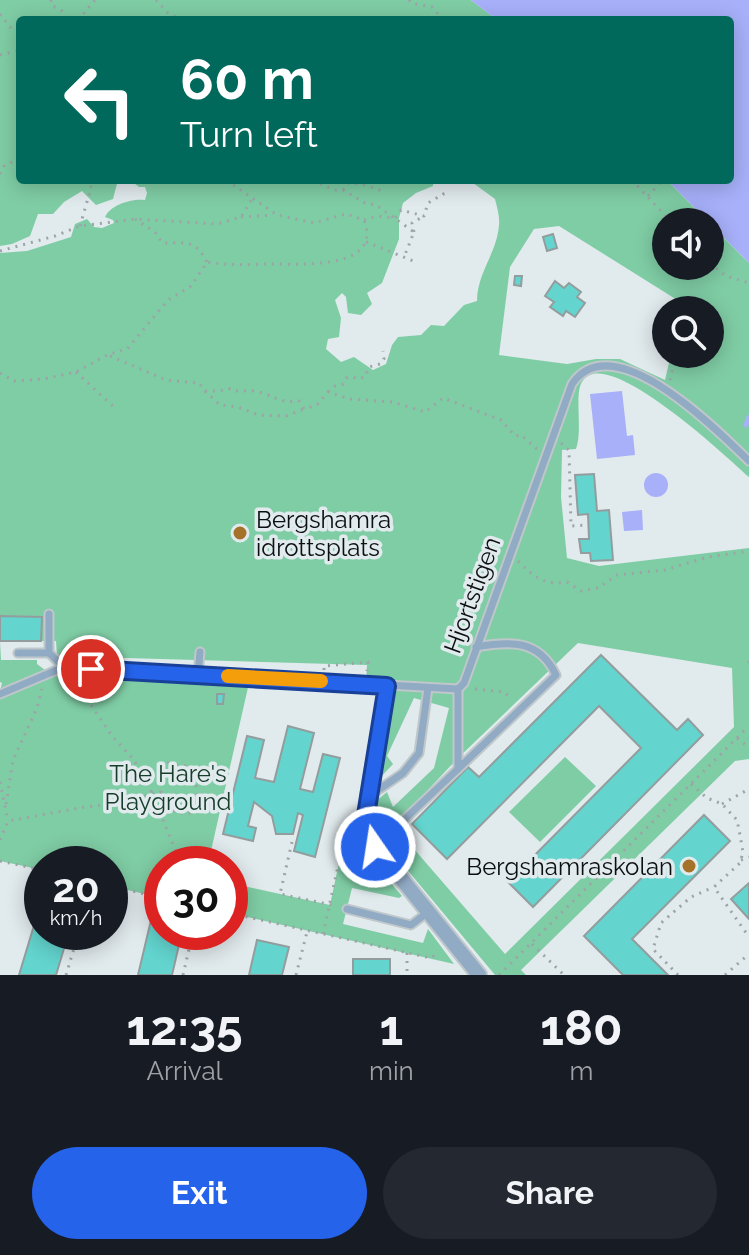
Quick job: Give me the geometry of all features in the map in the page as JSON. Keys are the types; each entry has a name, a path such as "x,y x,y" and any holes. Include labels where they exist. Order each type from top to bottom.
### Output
{"street":[{"path":"387,686 368,797 367,836 479,975"}],"lane":[{"name":"Hjortstigen","path":"64,667 428,688 461,686 572,384 589,367 621,366 639,373 667,391"},
{"path":"667,391 749,461"},
{"path":"49,614 49,653"},
{"path":"375,847 556,675 540,651 521,644 497,643 476,647"},
{"path":"198,675 200,652"},
{"path":"0,694 64,667 49,653 18,653"},
{"path":"458,769 461,686"},
{"path":"368,797 403,773 419,753 428,688"},
{"path":"347,909 411,925 428,912"}],"path":[{"path":"51,0 51,5 65,16"},
{"path":"81,16 95,0"},
{"path":"156,0 174,16"},
{"path":"409,0 432,7 440,16"},
{"path":"0,14 10,27 16,28"},
{"path":"0,174 4,166 16,160"},
{"path":"80,226 90,184"},
{"path":"233,184 277,215"},
{"path":"321,184 334,190 343,190 356,199 388,211 414,232"},
{"path":"343,190 347,184"},
{"path":"362,184 385,192"},
{"path":"636,184 659,208"},
{"path":"648,196 659,184"},
{"path":"404,257 414,232 412,223 424,216 428,203 445,193"},
{"path":"241,217 252,199"},
{"path":"395,218 401,210 424,216"},
{"path":"0,251 80,226 135,219 217,224 241,217 277,215 314,223 346,214 364,220 377,216 395,218"},
{"path":"135,219 155,232 162,243 191,243 200,248 207,262"},
{"path":"207,262 233,266 326,264 352,256 366,242 368,229 364,220"},
{"path":"366,242 416,262"},
{"path":"0,373 14,381 43,379 76,372 107,355 127,349 168,300 191,286 207,262"},
{"path":"724,274 749,283"},
{"path":"107,355 166,380 199,383 220,405 238,407 258,415 286,416 317,405 346,378 365,377 369,367 380,364 384,359 383,351"},
{"path":"667,391 673,368"},
{"path":"76,372 116,409"},
{"path":"205,391 228,388 238,393 252,391 285,403 299,401 304,409"},
{"path":"328,392 350,399 393,402 425,412 443,398 501,420 515,436 521,435 546,456"},
{"path":"553,437 569,450 571,526 588,525"},
{"path":"510,553 541,581 556,584 567,582 581,591 598,588 617,575 665,570 708,557 749,551"},
{"path":"338,672 324,670 324,666 368,662 367,675"},
{"path":"64,667 112,736 134,760 152,793 174,846"},
{"path":"6,804 13,760 37,708 44,677"},
{"path":"461,686 504,692 521,709"},
{"path":"499,975 744,731 749,730"},
{"path":"737,738 749,748"},
{"path":"168,763 179,763 194,776 199,805 193,813 176,813 161,793 158,782 161,770 168,763"},
{"path":"0,782 8,821 0,840"},
{"path":"678,975 653,949 661,923 691,897 714,887 732,872 743,852 737,820 722,804 707,798 691,784"},
{"path":"722,804 749,789"},
{"path":"8,821 132,802 152,793 161,793"},
{"path":"323,934 346,830 366,815"},
{"path":"292,842 280,894 347,909"},
{"path":"741,860 749,857"},
{"path":"0,861 24,866"},
{"path":"714,887 749,937"},
{"path":"248,917 431,958 452,943"},
{"path":"296,975 308,931"},
{"path":"531,943 564,975"},
{"path":"66,975 74,950"},
{"path":"183,975 189,950"},
{"path":"407,953 407,975"},
{"path":"725,975 749,954"}],"green space":[{"path":"0,0 471,0 492,16 16,16 16,184 117,184 113,199 96,205 82,191 64,202 53,214 38,214 30,236 0,246"},
{"path":"135,184 433,184 403,203 399,239 382,283 367,293 372,304 361,315 348,313 346,297 342,293 335,300 341,318 339,337 328,339 326,349 341,362 354,357 373,370 386,364 398,337 421,335 431,325 444,326 464,305 477,301 480,281 495,245 499,219 495,199 474,184 671,184 694,208 652,208 652,280 724,280 724,238 749,263 749,477 666,407 615,377 595,374 582,382 580,388 576,449 562,450 561,497 567,558 599,566 749,548 749,759 735,761 521,970 526,975 495,975 389,848 375,824 376,801 387,792 393,807 434,768 449,708 414,698 387,756 393,764 380,778 387,686 366,684 367,665 57,656 56,641 41,641 41,617 0,616 0,253 27,251 71,237 75,224 87,219 94,227 102,228 114,223 105,217 108,213 128,201 145,200 145,187","holes":["559,226 671,296 724,296 724,368 668,368 665,380 620,359 567,364 499,355 510,267 534,229","578,643 732,668 734,727 505,954 394,826 458,758"]},
{"name":"The Hare's Playground","path":"0,641 1,660 37,660 37,664 53,676 249,683 212,846 144,846 144,894 128,890 128,846 24,846 24,866 0,861"},
{"path":"565,757 596,786 540,842 509,812"},
{"path":"346,830 402,896 399,898 352,888 343,924 423,943 428,929 454,964 248,917 248,887 330,905"}],"water":[{"path":"471,0 749,0 749,263 724,238 724,208 695,208 671,184 734,184 734,16 492,16"},
{"path":"622,391 627,436 633,435 635,455 597,459 590,394"},
{"path":"656,473 667,480 668,485 661,496 656,497 645,490 644,485 651,474"},
{"path":"642,510 643,530 624,531 622,512"}],"building":[{"path":"553,234 557,248 547,251 543,237"},
{"path":"515,276 522,276 521,286 514,285"},
{"path":"555,281 564,288 569,283 581,292 577,297 585,303 575,317 566,311 563,316 550,307 554,302 545,296"},
{"path":"594,474 597,511 609,510 613,560 591,561 590,553 581,553 579,539 589,539 588,514 578,515 575,475"},
{"path":"0,616 42,617 41,641 0,641"},
{"path":"601,655 677,730 688,719 703,735 533,907 508,882 641,748 599,706 447,859 412,824 468,767 479,777"},
{"path":"217,694 224,694 223,704 217,704"},
{"path":"288,726 314,733 300,789 313,792 323,754 340,758 315,857 294,851 303,815 298,813 293,834 276,834 272,816 254,802 248,826 256,828 253,841 223,834 247,736 264,740 255,778 274,782"},
{"path":"704,815 730,841 632,939 668,975 623,975 584,936"},
{"path":"749,883 749,919 731,899"},
{"path":"257,940 289,947 282,975 249,975"},
{"path":"27,950 64,950 56,975 19,975"},
{"path":"144,950 178,950 172,975 138,975"},
{"path":"353,959 390,959 390,975 353,975"}],"waterway":[{"path":"746,425 749,417"}],"slow traffic":[{"path":"228,676 321,681"}],"place":[{"name":"Bergshamra idrottsplats","path":"240,533"},
{"name":"Bergshamraskolan","path":"689,866"}],"route":[{"path":"91,669 387,686 366,815 367,836 375,847"}]}
